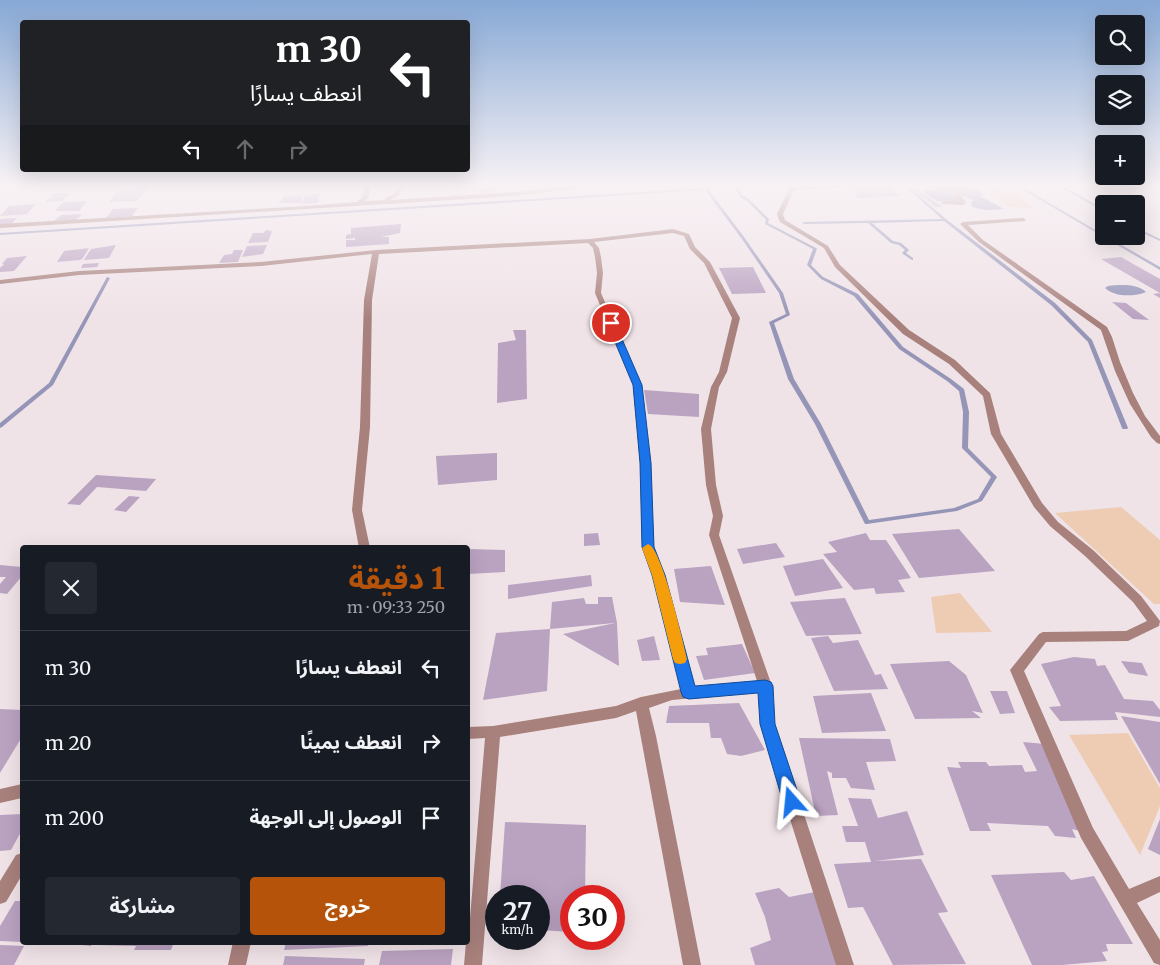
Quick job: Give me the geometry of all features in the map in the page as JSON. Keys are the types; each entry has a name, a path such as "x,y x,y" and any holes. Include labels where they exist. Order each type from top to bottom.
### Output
{"street":[{"path":"796,229 826,246 837,266 906,332 952,362 987,395 996,434 1038,505 1054,524 1089,553 1137,600 1155,623 1128,636 1043,637 1016,670 1087,833 1160,957"},
{"path":"968,229 981,241 1087,314 1104,329 1110,337 1116,363 1130,395 1153,436 1160,441"},
{"path":"0,282 79,273 261,264 376,252 590,241 673,232 687,235 692,248 707,262 736,318 730,351 723,372 715,387 706,430 711,485 718,516 714,536 765,686 768,724 844,965"},
{"path":"590,241 596,248 598,257 600,273 598,293 637,385 645,463 648,547 659,575 689,692"},
{"path":"364,545 357,510 365,428 368,300 376,252"},
{"path":"470,734 493,732 616,712 657,698 689,692 765,686"},
{"path":"641,703 649,736 692,965"},
{"path":"473,965 493,732"},
{"path":"0,796 20,791"},
{"path":"0,896 20,864"},
{"path":"1126,898 1160,884"},
{"path":"237,965 241,945"}],"shaded area":[{"path":"1121,507 1160,540 1160,604 1154,604 1055,513"},
{"path":"960,593 992,632 936,633 931,597"},
{"path":"1128,733 1160,788 1160,806 1140,855 1069,735"}],"water":[{"path":"1108,286 1133,286 1146,292 1136,295 1119,295 1105,288"}],"building":[{"path":"351,229 400,229 400,233 381,237 389,237 389,244 346,247 346,240 355,240 355,238 346,239 346,235 351,234"},
{"path":"266,230 272,231 268,242 248,243 253,233 263,233"},
{"path":"116,245 109,258 84,260 91,249"},
{"path":"267,245 263,254 242,257 247,246"},
{"path":"89,248 80,260 57,262 64,251"},
{"path":"234,250 243,250 238,262 219,263 224,255 232,254"},
{"path":"27,256 14,271 0,272 0,268 4,264 2,264 7,258"},
{"path":"1121,257 1160,279 1160,293 1101,259"},
{"path":"99,263 97,267 81,268 83,264"},
{"path":"753,267 766,293 732,294 719,268"},
{"path":"1160,293 1160,298 1153,294"},
{"path":"1112,302 1126,303 1149,320 1133,319"},
{"path":"513,330 526,330 527,399 497,403 498,343 516,340"},
{"path":"644,390 699,394 699,417 648,414"},
{"path":"497,453 497,480 438,485 436,456"},
{"path":"96,475 156,479 146,491 97,487 80,505 67,504"},
{"path":"129,496 140,497 126,512 114,510"},
{"path":"959,529 995,571 919,578 892,534"},
{"path":"598,533 600,545 584,546 584,534"},
{"path":"866,533 870,540 886,540 911,578 898,580 905,592 876,594 874,588 854,590 823,554 837,552 828,542"},
{"path":"776,543 785,557 743,564 737,549"},
{"path":"470,549 505,550 505,572 470,574"},
{"path":"823,559 843,588 795,596 783,566"},
{"path":"0,565 20,567 20,578 7,594 0,593 0,584 6,577 0,577"},
{"path":"711,566 725,605 680,602 674,569"},
{"path":"591,575 592,586 508,599 508,585"},
{"path":"598,597 612,597 617,623 619,666 563,634 615,623 550,629 552,602 584,598 586,604 598,604"},
{"path":"845,598 862,634 806,636 790,602"},
{"path":"550,629 547,691 483,700 496,633"},
{"path":"654,636 660,660 642,661 637,640"},
{"path":"828,636 833,643 858,640 875,675 881,674 888,689 834,691 811,638"},
{"path":"742,644 755,673 704,680 696,656 708,655 706,648"},
{"path":"1074,657 1095,659 1097,666 1105,665 1124,699 1153,701 1160,710 1160,717 1115,712 1118,720 1060,721 1049,707 1061,706 1041,664"},
{"path":"949,661 966,675 983,713 972,711 981,718 915,719 890,664"},
{"path":"1121,661 1142,663 1148,676 1129,673"},
{"path":"990,691 1007,691 1015,713 1000,714"},
{"path":"871,693 886,731 822,733 813,696"},
{"path":"739,703 765,750 741,756 727,754 721,738 711,738 709,723 666,723 669,706"},
{"path":"0,709 20,710 20,740 0,773"},
{"path":"1121,716 1160,722 1160,784"},
{"path":"799,738 890,739 896,761 866,762 875,790 851,788 846,778 832,778 832,773 827,771 838,815 816,816"},
{"path":"1023,742 1045,744 1087,833 1072,829 1076,838 1055,836 1048,826 987,823 991,831 970,831 947,767 961,768 958,762 986,762 989,766 1022,765 1025,772 1037,771"},
{"path":"848,798 871,799 878,818 907,811 924,855 875,861 921,859 948,912 938,913 966,964 893,965 863,907 848,908 834,864 871,862 865,842 846,842 842,826 858,826"},
{"path":"20,814 20,834 11,850 0,851 0,815"},
{"path":"1160,819 1160,855 1148,849"},
{"path":"505,822 586,825 585,885 560,885 560,931 550,931 550,885 501,885"},
{"path":"1064,872 1071,880 1094,876 1133,944 1106,944 1108,951 1102,952 1107,961 1062,965 1032,965 991,875"},
{"path":"779,888 789,897 815,892 838,965 755,965 750,948 771,940 765,917 755,893"},
{"path":"15,901 20,901 20,942 0,941 0,926"},
{"path":"0,945 24,946 14,965 0,965"},
{"path":"96,945 173,945 171,950 134,950 136,946"},
{"path":"285,945 368,945 368,946 284,950"},
{"path":"453,949 451,965 379,965 382,951"},
{"path":"285,956 365,959 364,965 283,965"}],"waterway":[{"path":"0,234 77,229"},
{"path":"736,229 781,293 788,315 771,322 791,379 818,424 867,522 955,510 980,500 994,477 965,448 966,412 962,390 901,348 856,295 822,278 809,265 815,249 777,229"},
{"path":"877,229 892,242 900,244 907,250 904,253 912,259"},
{"path":"957,229 1053,304 1090,341 1125,428"},
{"path":"1091,229 1160,269"},
{"path":"1145,233 1160,240"},
{"path":"0,426 51,384 108,278"}],"slow traffic":[{"path":"648,548 659,575 680,659"}],"route":[{"path":"611,323 637,385 645,463 648,547 659,575 689,692 765,686 768,724 792,802"}]}
